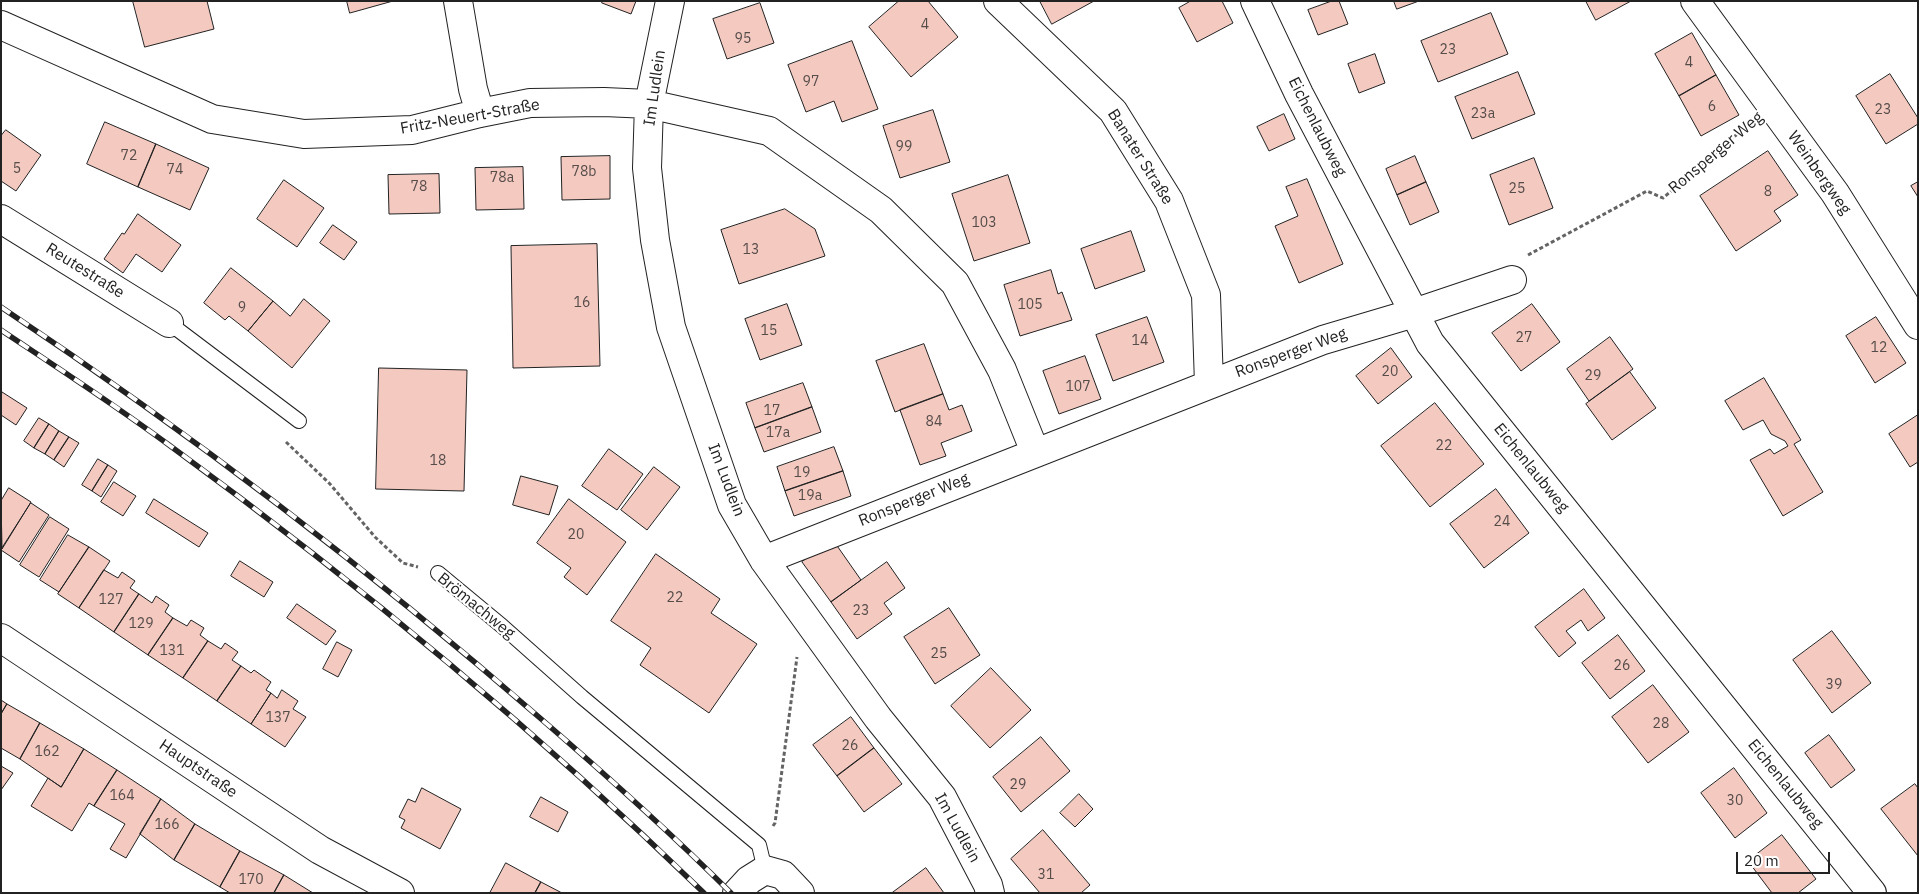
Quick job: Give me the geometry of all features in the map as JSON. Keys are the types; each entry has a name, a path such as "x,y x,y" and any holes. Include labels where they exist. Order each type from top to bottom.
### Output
{"street":[{"path":"458,1 473,89 480,113"},
{"name":"Im Ludlein","path":"670,1 649,104 647,168 654,240 671,327 732,505 764,560 878,718 942,797 988,885 990,893"},
{"name":"Banater Straße","path":"998,1 1113,111 1169,200 1206,295 1209,384"},
{"name":"Eichenlaubweg","path":"1255,1 1299,94 1430,343 1872,893"},
{"name":"Weinbergweg","path":"1695,1 1835,194 1918,325"},
{"name":"Fritz-Neuert-Straße","path":"1,25 212,119 304,134 412,130 530,103 604,102 649,104 768,131 881,210 955,283 1002,370 1035,452"},
{"name":"Reutestraße","path":"1,219 169,323"},
{"name":"Ronsperger Weg","path":"764,560 1323,340 1414,313 1512,280"},
{"name":"Hauptstraße","path":"1,638 320,850 400,893"},
{"path":"737,893 749,880 762,858"},
{"name":"Brömachweg","path":"762,858 783,875 800,893"}],"lane":[{"path":"169,323 299,421"},
{"name":"Brömachweg","path":"438,572 502,626 762,858"}],"path":[{"name":"Ronsperger Weg","path":"1512,280 1507,266 1647,191 1663,198 1771,106"},
{"name":"Brömachweg","path":"281,438 330,484 376,537 403,563 438,572"},
{"path":"762,858 774,823 803,614"}],"building":[{"path":"133,1 207,1 214,29 145,47"},
{"path":"347,1 393,1 350,13"},
{"path":"603,1 636,1 631,14 602,3"},
{"path":"899,1 928,1 958,37 911,77 869,27"},
{"path":"1040,1 1094,1 1052,24"},
{"path":"1191,1 1222,1 1233,23 1197,42 1179,8"},
{"path":"1332,1 1339,1 1348,24 1318,35 1308,10"},
{"path":"1394,1 1419,1 1397,9"},
{"path":"1586,1 1631,1 1596,20"},
{"path":"760,3 774,43 727,59 713,19"},
{"path":"1491,13 1508,54 1438,82 1421,41"},
{"path":"1692,33 1716,75 1679,96 1655,54"},
{"path":"852,41 878,109 842,122 834,101 806,112 788,65"},
{"path":"1375,54 1385,83 1359,93 1348,64"},
{"path":"1518,72 1535,114 1472,139 1455,97"},
{"path":"1890,74 1918,118 1918,124 1886,144 1856,96"},
{"path":"1716,75 1739,115 1701,136 1679,96"},
{"path":"933,110 950,162 900,178 883,126"},
{"path":"1284,114 1295,139 1269,151 1257,127"},
{"path":"105,122 156,144 138,187 87,164"},
{"path":"6,130 41,155 16,191 1,181 1,136"},
{"path":"156,144 209,168 190,210 138,187"},
{"path":"1768,151 1798,195 1774,211 1781,221 1736,251 1700,196"},
{"path":"610,156 610,199 562,200 561,157"},
{"path":"1415,156 1426,182 1397,195 1386,169"},
{"path":"1534,158 1553,208 1509,225 1490,175"},
{"path":"523,167 524,209 476,210 475,168"},
{"path":"439,174 440,213 389,214 388,175"},
{"path":"1008,175 1030,243 974,261 952,194"},
{"path":"1307,179 1343,264 1299,283 1275,226 1298,216 1286,187"},
{"path":"284,180 324,208 297,247 257,219"},
{"path":"1426,182 1439,212 1410,225 1397,195"},
{"path":"1918,182 1918,197 1911,186"},
{"path":"785,209 815,229 825,256 739,284 721,230"},
{"path":"138,214 181,245 162,272 136,254 123,273 104,259"},
{"path":"333,225 357,242 344,260 320,243"},
{"path":"1131,231 1145,271 1095,289 1081,249"},
{"path":"597,244 600,366 513,368 511,246"},
{"path":"231,268 273,301 248,331 229,316 225,320 204,303"},
{"path":"1051,270 1058,294 1062,292 1072,320 1020,336 1004,285"},
{"path":"304,299 330,321 292,368 248,331 273,301 290,316"},
{"path":"787,304 802,345 760,360 745,319"},
{"path":"1532,304 1560,342 1521,371 1492,333"},
{"path":"1147,317 1164,362 1113,381 1096,335"},
{"path":"1876,317 1906,363 1875,383 1846,336"},
{"path":"1610,337 1633,369 1589,401 1567,369"},
{"path":"924,344 943,394 895,412 876,361"},
{"path":"1391,348 1412,377 1378,404 1356,376"},
{"path":"1085,356 1101,399 1059,414 1043,371"},
{"path":"379,368 467,370 464,491 376,489"},
{"path":"1630,372 1656,408 1612,440 1586,404"},
{"path":"1764,378 1801,440 1794,444 1823,492 1783,516 1750,460 1770,449 1774,454 1788,446 1785,441 1771,434 1763,420 1743,430 1725,401"},
{"path":"803,383 812,407 755,428 746,403"},
{"path":"2,392 27,408 16,425 1,415"},
{"path":"943,394 949,410 962,405 972,431 941,443 946,456 920,465 900,410"},
{"path":"1435,403 1484,464 1430,507 1381,446"},
{"path":"812,407 821,432 764,452 755,428"},
{"path":"1918,415 1918,462 1910,467 1889,434"},
{"path":"39,418 49,424 34,448 24,441"},
{"path":"49,424 59,431 45,454 34,448"},
{"path":"59,431 69,437 54,460 45,454"},
{"path":"69,437 79,443 64,467 54,460"},
{"path":"834,447 843,471 785,491 777,467"},
{"path":"609,449 643,474 617,510 582,486"},
{"path":"98,459 108,465 92,491 82,485"},
{"path":"108,465 117,471 101,497 92,491"},
{"path":"654,467 680,487 647,530 621,510"},
{"path":"843,471 851,496 794,516 785,491"},
{"path":"521,476 558,486 549,515 513,505"},
{"path":"114,482 136,496 123,516 101,502"},
{"path":"9,488 31,502 2,549 1,501"},
{"path":"1496,489 1529,533 1484,568 1450,524"},
{"path":"154,499 208,533 199,547 146,513"},
{"path":"569,499 626,542 587,595 564,577 571,568 537,543"},
{"path":"31,503 49,515 19,562 1,550"},
{"path":"50,517 69,529 39,577 20,565"},
{"path":"68,535 89,547 59,592 40,580"},
{"path":"833,540 861,580 831,602 802,562"},
{"path":"89,547 110,561 79,608 58,594"},
{"path":"656,554 720,599 711,613 757,644 709,713 640,665 651,648 611,621"},
{"path":"240,561 273,582 264,597 231,576"},
{"path":"887,562 905,588 884,603 892,614 857,639 831,602"},
{"path":"104,570 118,578 122,572 135,581 130,588 139,594 114,632 79,608"},
{"path":"1584,589 1605,618 1588,631 1581,620 1566,631 1576,643 1559,657 1535,627"},
{"path":"139,594 152,603 156,596 169,605 165,612 173,618 148,655 114,632"},
{"path":"297,604 336,631 326,645 287,618"},
{"path":"949,608 980,655 935,684 904,637"},
{"path":"173,618 187,626 191,620 204,628 200,635 208,641 183,678 148,655"},
{"path":"1832,631 1871,683 1832,713 1793,660"},
{"path":"1618,635 1645,671 1610,699 1582,663"},
{"path":"208,641 221,649 225,643 238,652 232,660 241,666 217,701 183,678"},
{"path":"337,642 352,650 338,677 323,669"},
{"path":"241,666 251,673 254,670 271,682 266,690 271,693 251,724 217,701"},
{"path":"991,668 1031,710 990,748 951,706"},
{"path":"1653,685 1689,732 1648,763 1612,717"},
{"path":"282,690 298,701 293,709 306,717 285,747 251,724 271,693 277,698"},
{"path":"1,700 7,704 1,714"},
{"path":"7,704 40,723 20,759 1,748 1,714"},
{"path":"851,717 874,748 837,776 813,745"},
{"path":"40,723 84,749 61,787 20,759"},
{"path":"1829,735 1855,770 1831,788 1805,753"},
{"path":"1041,737 1070,771 1021,812 993,777"},
{"path":"874,748 902,784 864,812 837,776"},
{"path":"84,749 117,770 94,806 89,803 72,831 31,806 48,778 61,787"},
{"path":"1,766 13,773 1,790"},
{"path":"1734,768 1767,813 1735,838 1701,793"},
{"path":"117,770 161,799 126,858 110,849 125,824 94,806"},
{"path":"1915,784 1918,788 1918,856 1881,809"},
{"path":"422,788 461,809 440,849 401,828 405,820 399,817 408,799 415,802"},
{"path":"1079,794 1093,809 1075,827 1060,813"},
{"path":"541,797 568,812 558,832 530,817"},
{"path":"161,799 195,824 174,860 140,834"},
{"path":"195,824 240,851 220,887 174,860"},
{"path":"1043,830 1090,885 1081,893 1040,893 1011,859"},
{"path":"1782,835 1816,879 1798,893 1772,893 1748,861"},
{"path":"240,851 284,875 274,893 230,893 220,887"},
{"path":"506,863 541,882 535,893 490,893"},
{"path":"926,868 944,893 892,893"},
{"path":"284,875 313,893 274,893"},
{"path":"541,882 562,893 535,893"}],"railway":[{"path":"1,307 210,453 344,556 475,663 589,760 731,893"},
{"path":"1,330 169,445 377,604 511,716 641,833 704,893"}]}
